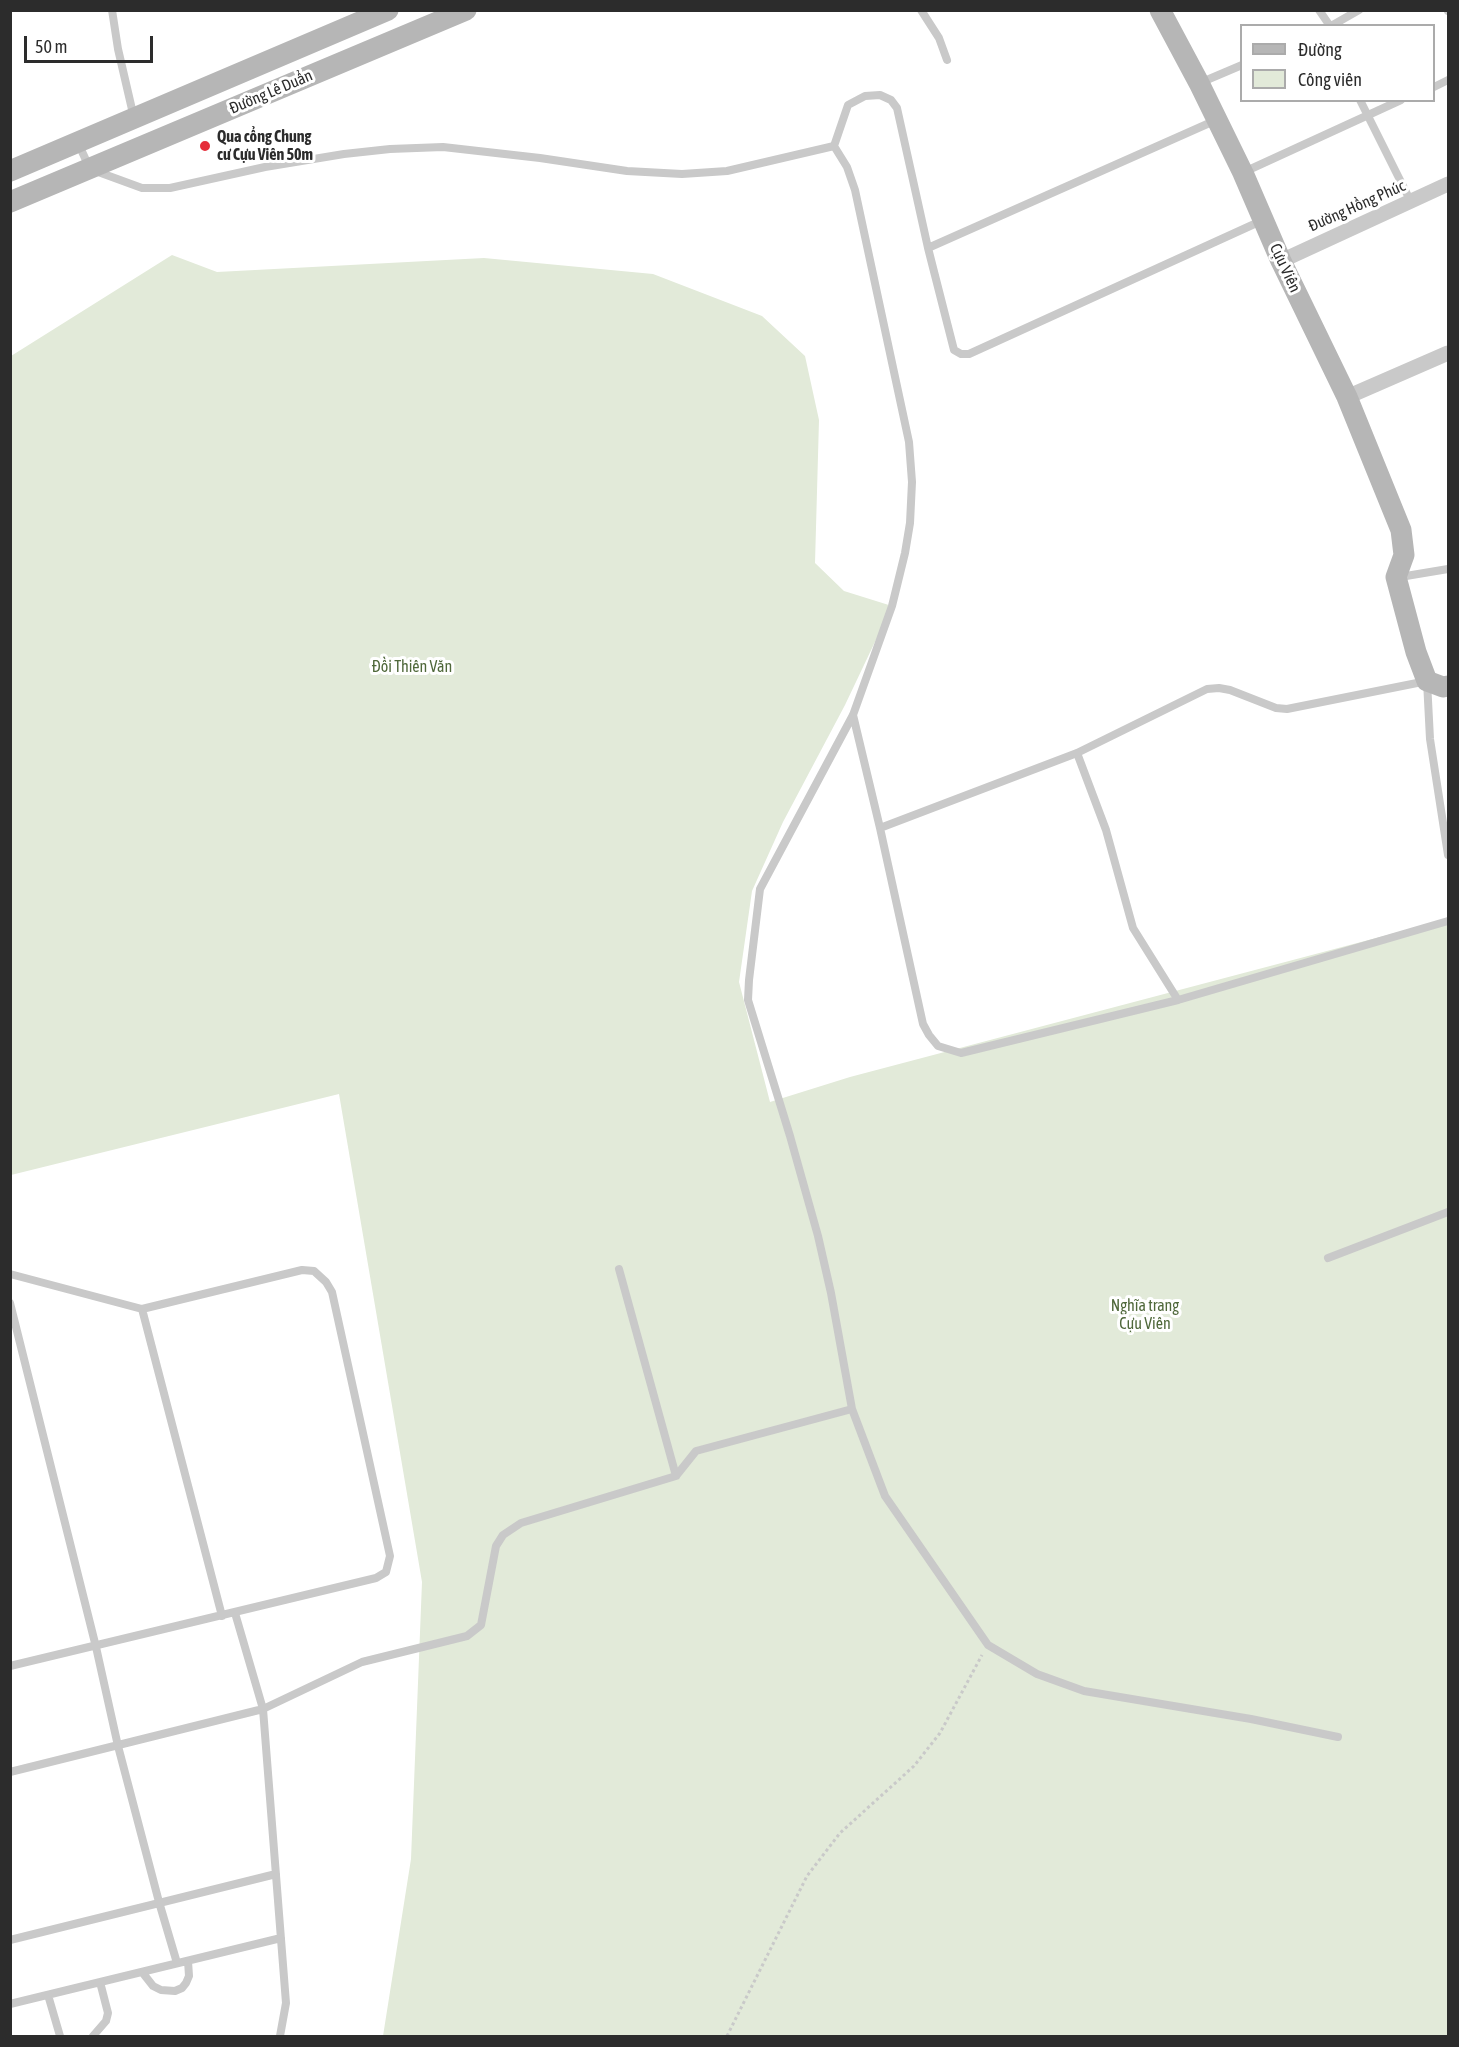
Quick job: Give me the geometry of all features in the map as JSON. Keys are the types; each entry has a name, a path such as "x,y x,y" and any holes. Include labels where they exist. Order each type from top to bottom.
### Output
{"main road":[{"name":"Đường Lê Duẩn","path":"10,171 388,10"},
{"name":"Đường Lê Duẩn","path":"10,202 466,10"},
{"name":"Cựu Viên","path":"1160,10 1243,173 1281,261 1347,398 1401,531 1404,555 1396,578"},
{"path":"1396,578 1416,651 1427,681 1443,687 1449,686"}],"street":[{"name":"Đường Hồng Phúc","path":"1281,261 1449,184"},
{"path":"1347,398 1449,353"}],"lane":[{"path":"112,10 118,49 135,119"},
{"path":"921,10 939,38 947,60"},
{"path":"1319,10 1329,24"},
{"path":"1334,24 1359,10"},
{"path":"1199,83 1240,66"},
{"path":"1435,87 1449,80"},
{"path":"834,146 848,105 865,96 880,95 891,100 897,108 928,248 954,350 961,354 969,354 1263,220"},
{"path":"1361,102 1411,202"},
{"path":"1243,173 1397,102"},
{"path":"928,248 1216,120"},
{"path":"78,143 90,169 142,188 170,188 265,167 390,148 443,147 627,171 682,174 727,171 834,146"},
{"path":"834,146 847,167 855,190 909,442 912,482 910,523 892,606 853,715 760,889 748,1000 818,1236 852,1409 885,1496 988,1645 1037,1674 1084,1691 1251,1719 1338,1737"},
{"path":"1396,578 1449,569"},
{"path":"880,828 1077,753 1207,689 1230,690 1276,708 1287,709 1427,681 1430,739 1449,855"},
{"path":"853,715 923,1024 938,1046 961,1053 1178,1000 1449,921"},
{"path":"1077,753 1106,830 1133,928 1178,1000"},
{"path":"1328,1258 1449,1212"},
{"path":"619,1269 676,1476"},
{"path":"10,1274 142,1309 302,1270 314,1271 326,1282 332,1292 390,1556 386,1572 376,1578 10,1666"},
{"path":"10,1303 96,1647 118,1746 177,1963"},
{"path":"142,1309 222,1616"},
{"path":"10,1772 263,1709 362,1662 467,1636 481,1625 496,1546 503,1535 521,1523 676,1476 696,1451 852,1409"},
{"path":"235,1613 263,1709 286,2003 280,2037"},
{"path":"10,1940 276,1874"},
{"path":"10,2004 281,1938"},
{"path":"142,1972 153,1986 161,1990 176,1991 182,1988 189,1976 188,1961"},
{"path":"93,2037 106,2021 108,2013 100,1982"},
{"path":"48,1995 60,2037"}],"path":[{"path":"728,2037 807,1876 840,1833 914,1766 940,1733 988,1645"}],"green space":[{"name":"Đồi Thiên Văn","path":"172,255 217,272 484,258 653,274 762,316 805,356 819,420 815,563 844,591 892,606 845,705 783,822 752,891 739,982 770,1102 850,1077 1448,919 1448,2036 383,2036 411,1859 422,1582 339,1094 11,1175 11,356"}],"place":[{"name":"Qua cổng Chung cư Cựu Viên 50m","path":"205,146"}],"park label":[{"name":"Nghĩa trang Cựu Viên","path":"1145,1315"}]}
